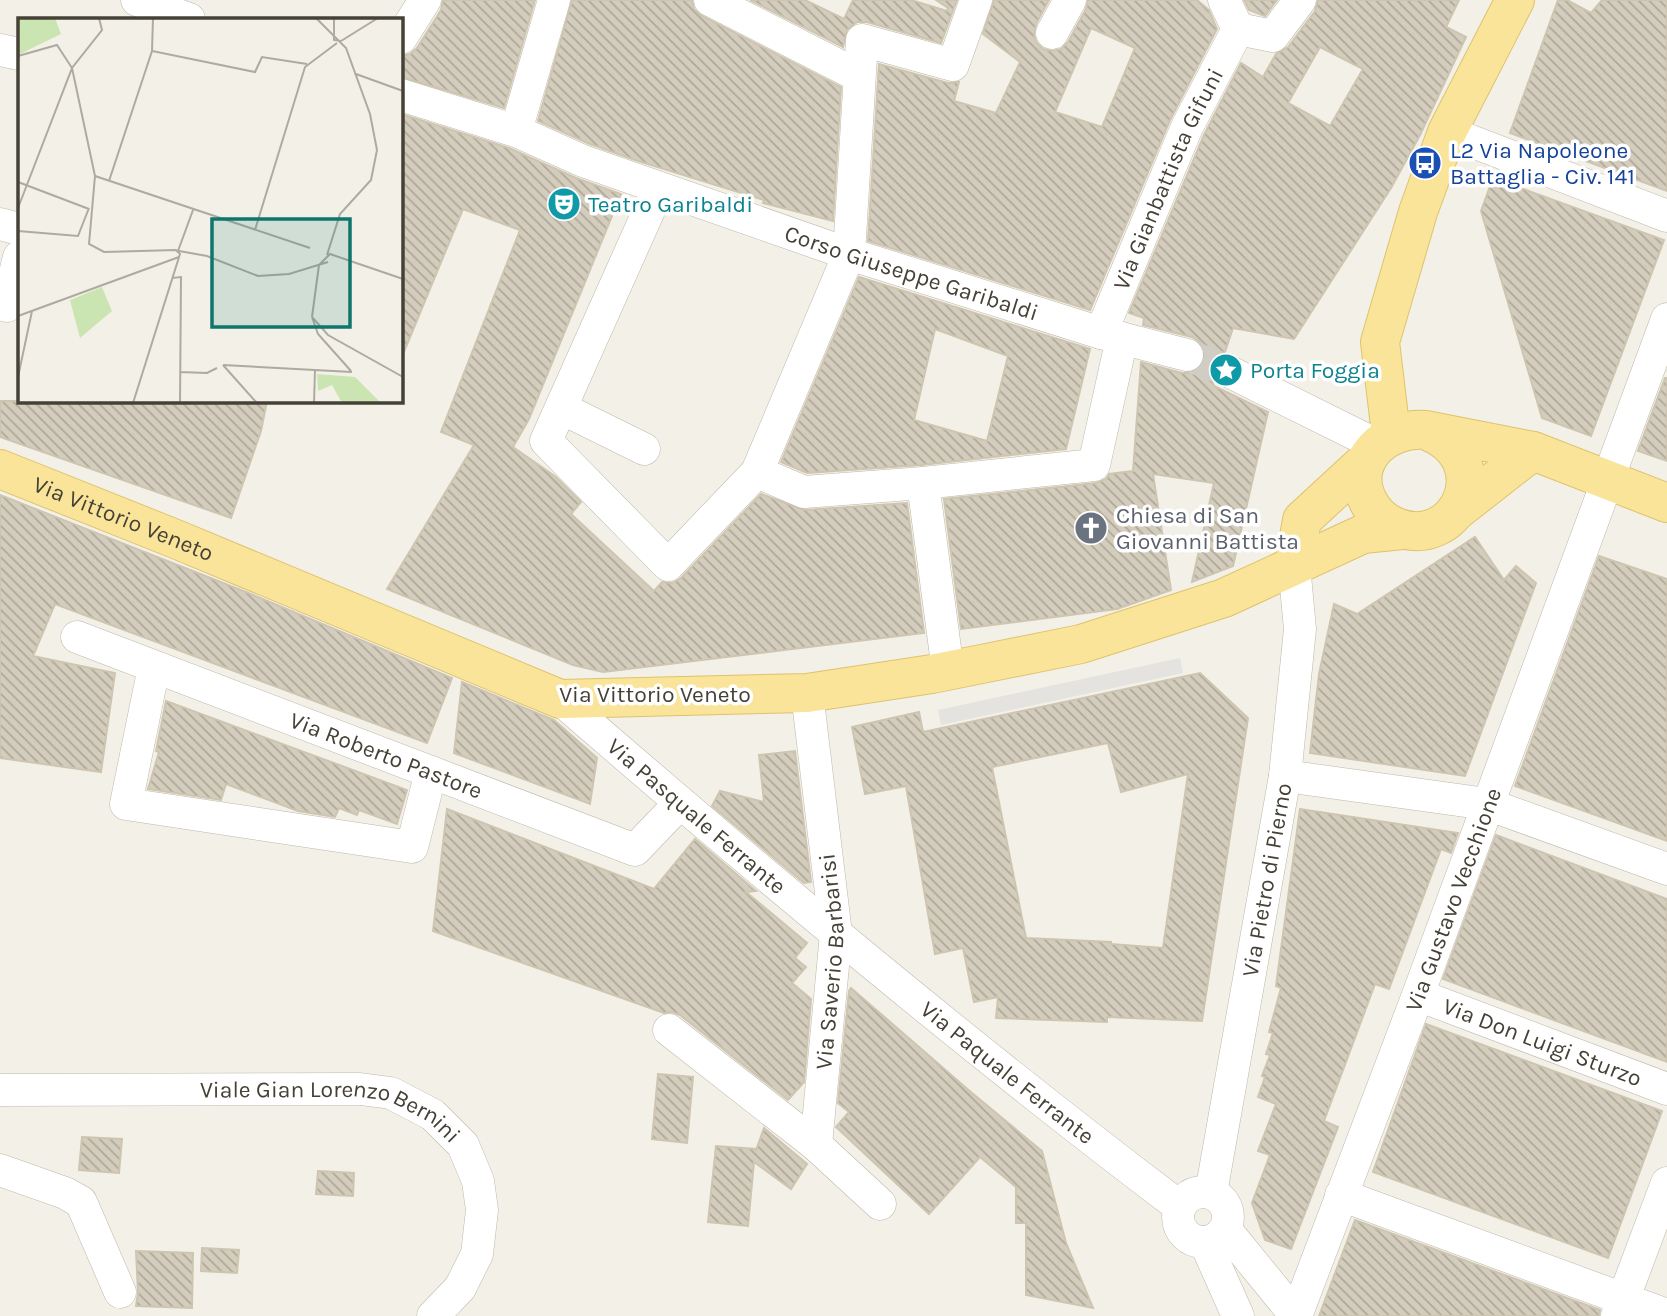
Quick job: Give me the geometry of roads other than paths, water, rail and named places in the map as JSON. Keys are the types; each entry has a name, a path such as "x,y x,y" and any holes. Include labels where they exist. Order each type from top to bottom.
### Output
{"main road":[{"path":"1402,530 1386,523 1373,511 1363,486 1390,443 1380,342 1418,212 1447,132 1515,0"},
{"path":"1294,565 1302,520 1390,443 1440,436 1453,446 1464,464 1466,475 1465,491 1455,512"},
{"path":"1390,443 1533,451 1667,503"},
{"name":"Via Vittorio Veneto","path":"0,469 559,699 807,693 948,671 1081,644 1224,597 1363,534 1420,531 1435,527 1533,451"}],"street":[{"path":"402,36 425,0"},
{"path":"516,131 554,0"},
{"path":"710,0 859,76"},
{"path":"659,188 546,441 668,565 757,472 849,254 862,40 953,65 976,0"},
{"path":"1052,33 1070,0"},
{"path":"1224,0 1238,29 1273,36 1300,0"},
{"name":"Via Gianbattista Gifuni","path":"923,483 1094,464 1111,335 1188,127 1238,29"},
{"path":"0,50 18,54"},
{"name":"Corso Giuseppe Garibaldi","path":"402,95 516,131 583,161 849,254 1111,335 1187,355"},
{"path":"1447,132 1667,216"},
{"path":"0,224 18,229"},
{"path":"9,308 18,262"},
{"name":"Via Gustavo Vecchione","path":"1296,1316 1418,995 1667,319"},
{"path":"1226,370 1390,443"},
{"path":"561,408 643,449"},
{"path":"757,472 804,492 923,483 948,671"},
{"name":"Via Pietro di Pierno","path":"1211,1193 1285,776 1300,629 1294,565"},
{"name":"Via Roberto Pastore","path":"77,637 635,850 680,803"},
{"path":"154,667 126,804 412,847 431,772"},
{"name":"Via Saverio Barbarisi","path":"807,693 836,934 816,1145"},
{"name":"Via Pasquale Ferrante","path":"559,699 836,934"},
{"path":"1285,776 1487,804 1667,869"},
{"name":"Via Paquale Ferrante","path":"836,934 1061,1117 1180,1207"},
{"name":"Via Don Luigi Sturzo","path":"1418,995 1667,1089"},
{"path":"669,1030 816,1145 880,1204"},
{"name":"Viale Gian Lorenzo Bernini","path":"0,1090 360,1089 391,1093 433,1115 463,1145 478,1181 482,1210 477,1254 460,1288 433,1316"},
{"path":"0,1170 65,1193 81,1202 120,1292"},
{"path":"1620,1307 1667,1183"},
{"path":"1211,1193 1221,1199 1228,1209 1229,1217 1215,1236 1192,1240 1182,1231 1178,1219 1180,1207 1191,1195 1211,1193"},
{"path":"1341,1195 1620,1307 1667,1315"},
{"path":"1215,1236 1238,1316"},
{"path":"1215,1236 1296,1316"}],"tunnel":[{"path":"1187,355 1226,370"}],"place":[{"name":"L2 Via Napoleone Battaglia - Civ. 141","path":"1425,163"},
{"name":"Teatro Garibaldi","path":"564,204"},
{"name":"Porta Foggia","path":"1226,370"},
{"name":"Chiesa di San Giovanni Battista","path":"1091,528"}]}
